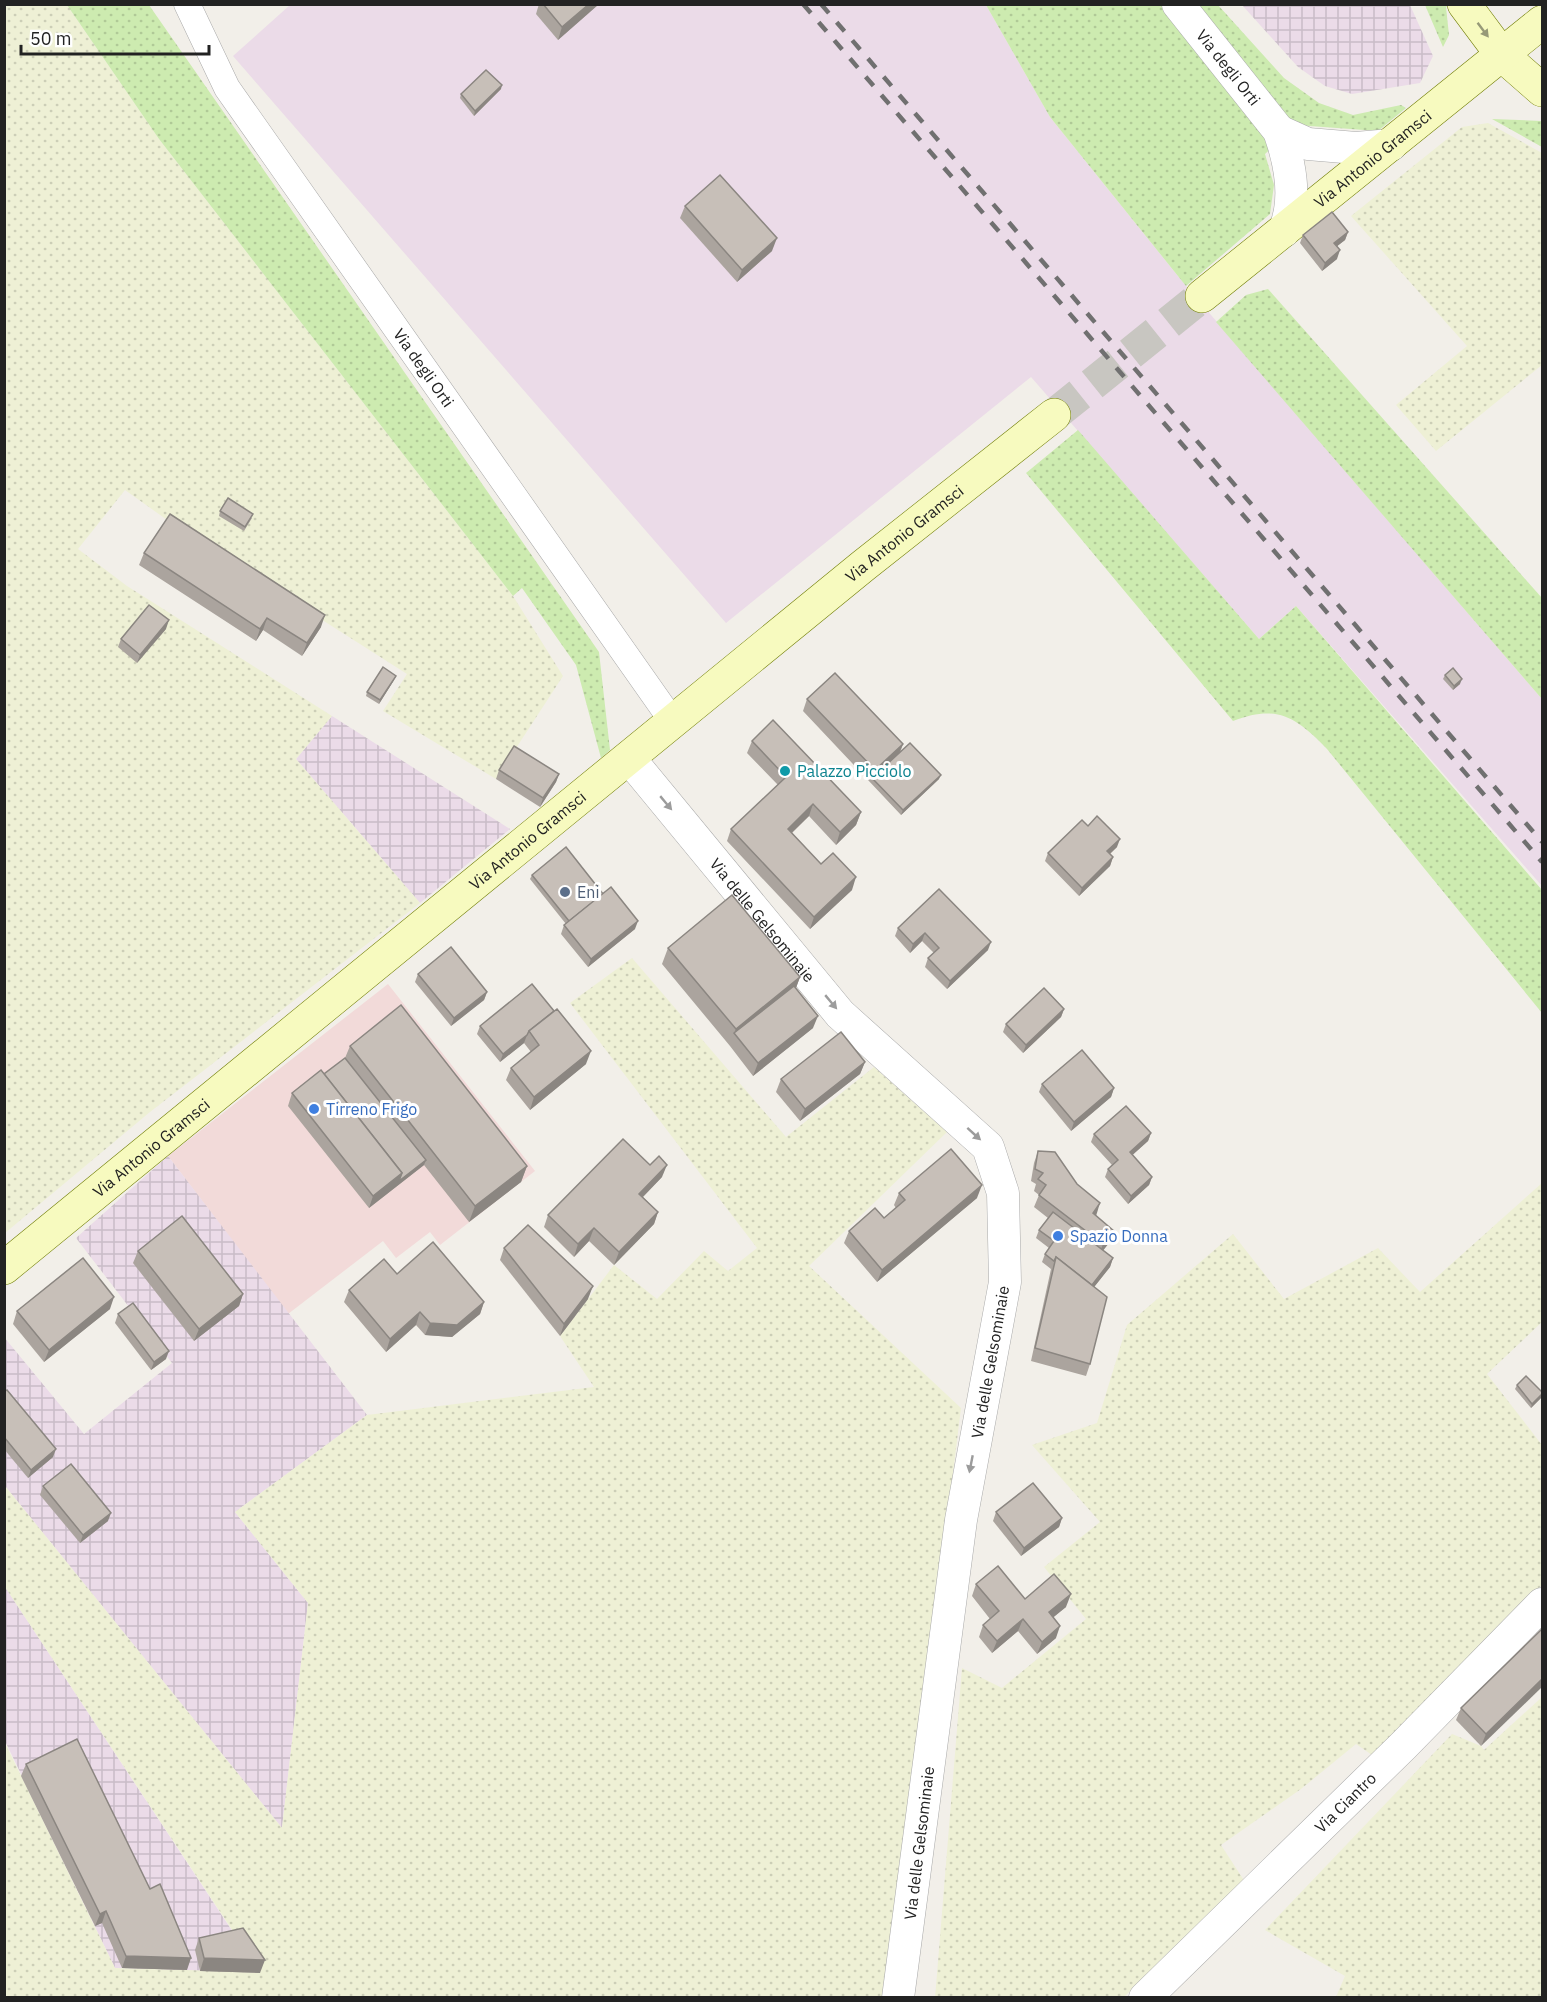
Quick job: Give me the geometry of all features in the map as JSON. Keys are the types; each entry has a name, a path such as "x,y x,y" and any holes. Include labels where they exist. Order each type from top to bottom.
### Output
{"main road":[{"path":"1464,4 1502,55 1542,90"},
{"name":"Via Antonio Gramsci","path":"1202,296 1542,22"},
{"name":"Via Antonio Gramsci","path":"4,1268 672,722 1054,415"}],"street":[{"name":"Via degli Orti","path":"187,4 227,88 672,722"},
{"name":"Via degli Orti","path":"1178,4 1278,130 1288,156 1292,201 1284,231"},
{"name":"Via degli Orti","path":"1278,130 1308,144 1356,148 1391,145"},
{"path":"1290,181 1309,186 1337,188 1337,167 1330,146"},
{"name":"Via delle Gelsominaie","path":"629,758 840,1014 988,1147 1003,1193 1005,1282 961,1520 898,1998"},
{"name":"Via Ciantro","path":"1146,1998 1403,1746 1542,1604"}],"shaded area":[{"path":"290,5 986,5 1050,117 1186,286 1542,699 1542,886 1296,606 1259,639 1031,377 726,623 233,56"},
{"path":"1242,5 1410,5 1433,56 1420,83 1352,94 1325,86 1298,67"},
{"path":"332,716 510,829 420,903 296,759"},
{"path":"388,984 535,1171 440,1245 430,1232 396,1258 383,1241 288,1314 168,1156"},
{"path":"168,1156 367,1415 235,1512 308,1603 282,1828 5,1486 4,1337 84,1434 172,1363 76,1238"},
{"path":"5,1587 260,1973 115,1968 5,1741"}],"green space":[{"path":"5,5 67,5 159,139 513,596 563,676 496,779 383,711 407,674 184,532 125,490 78,549 127,586 332,716 296,759 420,903 150,1112 5,1233"},
{"path":"67,5 149,5 599,652 610,750 601,758 576,665 522,588 513,596 159,139"},
{"path":"986,5 1218,5 1284,78 1319,103 1353,115 1401,105 1406,108 1378,131 1296,125 1265,154 1274,185 1270,214 1186,286 1050,117"},
{"path":"1425,5 1449,5 1446,7 1449,35 1443,47"},
{"path":"1492,119 1542,121 1542,147"},
{"path":"1488,123 1542,153 1542,365 1436,451 1396,405 1467,346 1351,216 1462,127"},
{"path":"1268,289 1542,598 1542,699 1216,322 1246,295"},
{"path":"1078,430 1259,639 1296,606 1542,890 1542,1013 1327,749 1305,729 1285,717 1262,714 1233,721 1026,473"},
{"path":"632,958 786,1137 874,1067 947,1132 809,1266 961,1408 908,1840 884,1997 5,1997 4,1741 115,1968 260,1972 5,1587 5,1486 282,1828 308,1603 235,1512 367,1415 594,1387 560,1336 614,1265 657,1299 704,1251 728,1271 757,1248 570,1003"},
{"path":"1542,1183 1542,1322 1487,1374 1542,1445 1542,1585 1372,1755 1356,1744 1301,1789 1221,1845 1245,1882 1124,1997 935,1998 962,1668 1002,1688 1086,1619 1044,1567 1100,1522 1032,1445 1097,1423 1127,1325 1233,1234 1284,1299 1378,1248 1420,1292"},
{"path":"1542,1697 1542,1997 1336,1997 1345,1976 1265,1930 1452,1734 1481,1746 1484,1750"}],"building":[{"path":"543,4 589,4 562,27"},
{"path":"486,70 502,85 475,111 461,94"},
{"path":"720,175 777,238 742,270 685,206"},
{"path":"1332,212 1348,232 1334,243 1340,250 1325,263 1303,235"},
{"path":"228,498 253,514 245,527 220,511"},
{"path":"170,514 325,615 307,643 267,618 260,629 144,553"},
{"path":"149,605 169,620 140,655 121,639"},
{"path":"383,667 396,676 380,700 367,692"},
{"path":"1453,668 1462,679 1454,686 1445,675"},
{"path":"835,673 903,744 875,770 807,699"},
{"path":"773,720 861,812 840,832 813,804 788,829 821,864 833,853 856,877 814,917 731,829 786,777 752,741"},
{"path":"910,743 941,775 903,810 872,778"},
{"path":"514,746 559,774 543,798 499,770"},
{"path":"1097,816 1120,839 1107,851 1113,857 1082,888 1048,853 1082,820 1088,826"},
{"path":"566,847 603,894 569,921 532,875"},
{"path":"611,887 638,921 591,959 564,925"},
{"path":"939,889 991,942 950,981 928,958 939,948 925,933 913,944 898,928"},
{"path":"732,895 800,977 736,1029 668,948"},
{"path":"451,947 487,992 454,1018 418,974"},
{"path":"532,984 554,1011 503,1054 480,1026"},
{"path":"794,986 818,1016 758,1063 734,1033"},
{"path":"1044,988 1064,1009 1026,1045 1006,1024"},
{"path":"401,1005 527,1166 475,1206 350,1046"},
{"path":"557,1009 591,1051 534,1097 511,1068 539,1045 529,1031"},
{"path":"841,1032 865,1062 805,1109 781,1079"},
{"path":"1082,1050 1114,1088 1074,1122 1042,1084"},
{"path":"345,1058 426,1160 399,1181 402,1173 324,1074"},
{"path":"321,1070 402,1173 373,1196 292,1093"},
{"path":"1126,1106 1151,1133 1130,1152 1152,1177 1131,1196 1108,1169 1118,1160 1094,1134"},
{"path":"623,1139 650,1165 659,1156 667,1165 639,1194 658,1212 619,1252 594,1228 578,1244 548,1215"},
{"path":"951,1149 982,1185 882,1270 849,1231 875,1208 884,1218 905,1200 899,1193"},
{"path":"1038,1151 1055,1152 1077,1184 1100,1203 1093,1213 1114,1231 1103,1244 1039,1195 1046,1185 1038,1179 1043,1173 1035,1169"},
{"path":"1053,1212 1113,1258 1092,1285 1056,1257 1054,1261 1045,1254 1054,1241 1039,1230"},
{"path":"182,1216 243,1294 199,1329 138,1251"},
{"path":"528,1225 593,1286 564,1324 504,1248"},
{"path":"433,1242 484,1302 457,1325 430,1323 420,1312 390,1339 349,1290 384,1259 397,1274"},
{"path":"1056,1257 1107,1297 1090,1364 1035,1348"},
{"path":"83,1258 114,1297 49,1350 17,1311"},
{"path":"133,1303 169,1351 154,1362 118,1314"},
{"path":"1526,1376 1542,1392 1532,1404 1517,1385"},
{"path":"7,1390 56,1449 31,1470 4,1437 4,1392"},
{"path":"71,1464 111,1513 83,1535 43,1486"},
{"path":"1033,1483 1062,1518 1024,1548 996,1512"},
{"path":"998,1566 1025,1599 1054,1574 1071,1594 1049,1612 1060,1626 1042,1642 1023,1619 997,1641 983,1625 999,1611 976,1584"},
{"path":"1542,1629 1542,1679 1486,1734 1461,1708"},
{"path":"77,1739 150,1889 160,1884 191,1958 126,1956 106,1911 100,1914 26,1764"},
{"path":"243,1928 265,1960 204,1958 199,1938"}],"tunnel":[{"path":"1054,415 1202,296"}],"railway":[{"path":"803,4 1542,862"},
{"path":"821,4 1542,842"}],"place":[{"name":"Palazzo Picciolo","path":"785,771"},
{"name":"Eni","path":"565,892"},
{"name":"Tirreno Frigo","path":"314,1109"},
{"name":"Spazio Donna","path":"1058,1236"}]}
